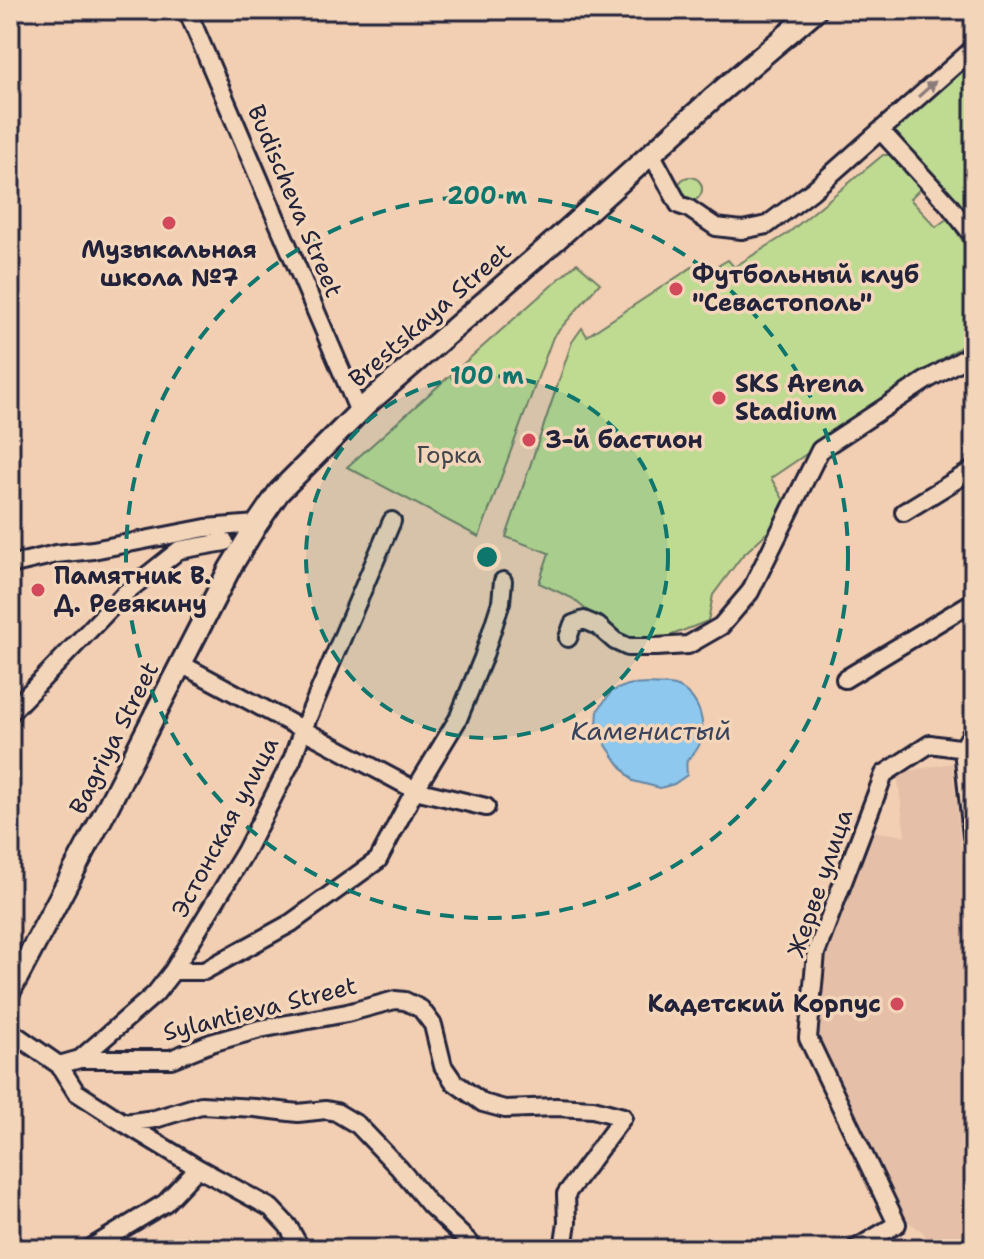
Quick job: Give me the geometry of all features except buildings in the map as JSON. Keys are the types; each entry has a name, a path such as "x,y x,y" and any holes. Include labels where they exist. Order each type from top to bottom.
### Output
{"main road":[{"name":"Brestskaya Street","path":"262,517 279,492 359,412 816,10"},
{"name":"Bagriya Street","path":"10,991 230,568 262,517"},
{"path":"969,741 974,836"}],"street":[{"name":"Budischeva Street","path":"187,10 359,412"},
{"path":"651,153 679,205 716,227 742,230 767,225 812,191 974,48"},
{"path":"881,131 974,237"},
{"path":"568,638 573,624 584,620 628,647 688,645 721,626 750,592 820,450 925,381 974,353"},
{"path":"904,512 974,469"},
{"path":"10,565 262,517"},
{"name":"Эстонская улица","path":"59,1065 80,1059 155,994 173,971 245,852 292,760 392,521"},
{"path":"10,713 125,593 179,550 225,542"},
{"path":"173,971 204,971 291,923 378,860 458,719 497,616 503,581"},
{"path":"845,679 974,601"},
{"path":"181,664 415,790 486,807"},
{"name":"Жерве улица","path":"897,1224 808,1038 816,953 884,774 930,744 969,741"},
{"name":"Sylantieva Street","path":"80,1059 171,1059 260,1029 347,1013 395,1000 414,1004 433,1025 443,1066 454,1082 483,1103 505,1109 593,1109 623,1117 566,1194 567,1222 563,1249"},
{"path":"10,1031 59,1065 76,1092 198,1168 271,1208 288,1226 301,1249"},
{"path":"124,1123 155,1119 201,1105 298,1113 336,1112 358,1125 473,1249"},
{"path":"89,1249 165,1203 198,1168"},
{"path":"855,1249 897,1224"},
{"path":"871,1249 897,1224"}],"shaded area":[{"name":"Кадетский Корпус","path":"952,763 974,968 974,1249 932,1249 923,1232 898,1215 816,1041 827,953 866,830 905,836 897,773"}],"green space":[{"path":"974,58 974,232 890,134"},
{"name":"SKS Arena Stadium","path":"883,155 893,155 921,188 910,199 936,227 948,218 974,259 974,338 771,478 790,511 742,556 713,595 708,621 659,640 626,643 572,598 539,583 549,553 506,537 572,342 582,328 587,336 703,260 709,271 728,260 734,267 787,234"},
{"path":"690,177 698,181 702,189 698,197 690,201 682,197 678,189 682,181"},
{"name":"Горка","path":"577,263 600,283 553,337 479,537 347,467"}],"water":[{"name":"Каменистый","path":"628,685 672,685 683,690 696,704 702,722 701,741 687,761 687,775 674,784 660,788 633,781 604,742 597,727 598,710 612,691"}],"place":[{"name":"Музыкальная школа №7","path":"169,223"},
{"name":"Футбольный клуб \"Севастополь\"","path":"676,289"},
{"name":"SKS Arena Stadium","path":"719,398"},
{"name":"3-й бастион","path":"529,440"},
{"name":"Памятник В. Д. Ревякину","path":"38,590"},
{"name":"Кадетский Корпус","path":"897,1004"}]}
